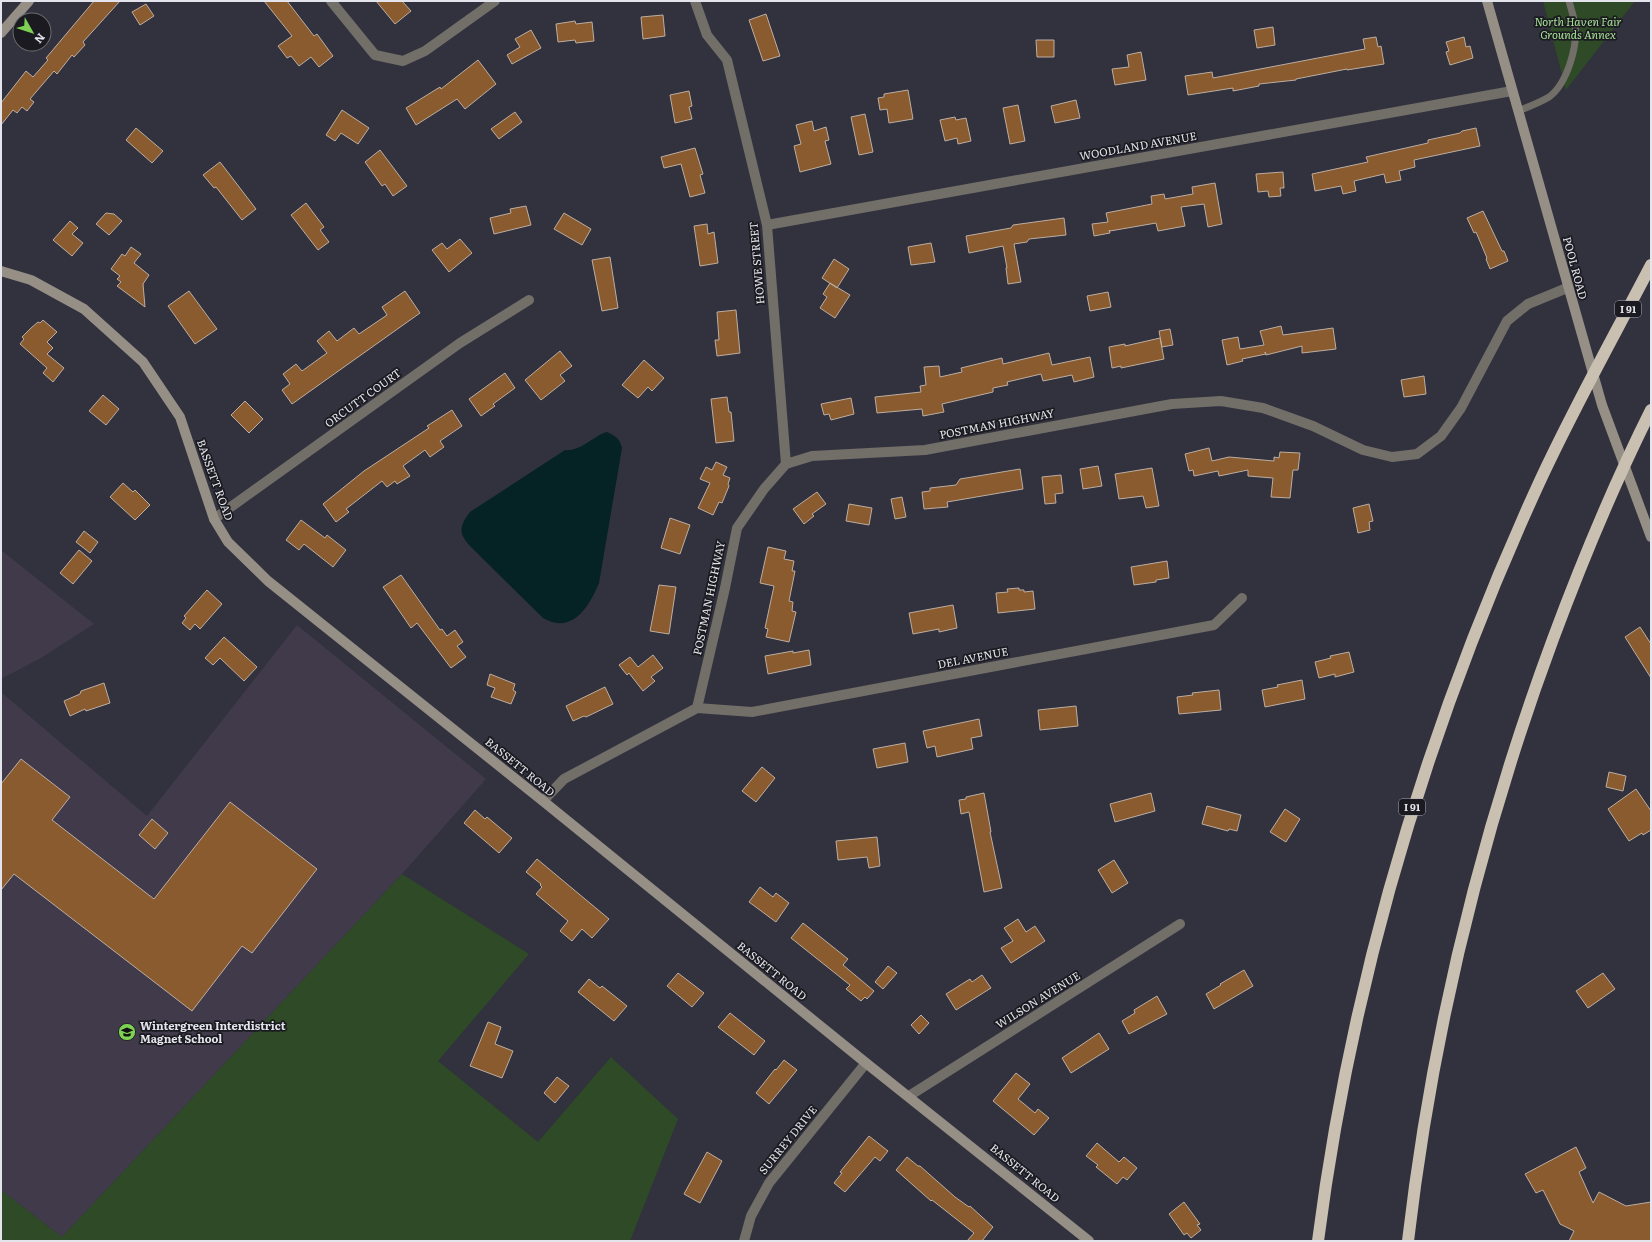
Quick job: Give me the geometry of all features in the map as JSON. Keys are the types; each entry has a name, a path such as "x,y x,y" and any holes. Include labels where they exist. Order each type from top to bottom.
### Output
{"highway":[{"name":"I 91","path":"1318,1241 1334,1132 1355,1025 1382,914 1414,801 1451,695 1490,596 1539,483 1604,353 1651,266"},
{"path":"1408,1241 1422,1136 1435,1059 1454,972 1484,853 1506,775 1572,589 1614,489 1651,410"}],"street":[{"path":"1,33 29,1"},
{"path":"331,1 375,55 403,61 425,51 495,1"},
{"name":"HOWE STREET","path":"695,1 708,35 727,60 767,225 786,464"},
{"name":"POOL ROAD","path":"1487,1 1606,418 1651,537"},
{"name":"WOODLAND AVENUE","path":"767,225 1512,91"},
{"name":"BASSETT ROAD","path":"1,271 31,280 84,309 143,362 180,417 214,519 228,542 268,581 1089,1241"},
{"name":"POSTMAN HIGHWAY","path":"698,708 737,528 764,489 786,464 812,456 925,450 1172,404 1221,401 1264,408 1313,426 1363,450 1392,457 1418,454 1441,436 1461,408 1506,320 1528,304 1568,288"},
{"name":"ORCUTT COURT","path":"214,519 460,343 529,300"},
{"name":"DEL AVENUE","path":"698,708 752,712 1214,625 1242,598"},
{"path":"543,801 564,779 698,708"},
{"name":"WILSON AVENUE","path":"909,1096 1180,924"},
{"name":"SURREY DRIVE","path":"744,1241 751,1216 769,1182 866,1063"}],"lane":[{"path":"1518,111 1534,105 1550,96 1560,84 1573,58 1576,25 1569,1"}],"shaded area":[{"path":"607,432 617,438 622,448 599,583 585,609 578,616 571,621 563,623 553,622 543,618 471,547 462,534 462,526 470,512 565,450 576,449"},
{"path":"1,550 94,624 41,658 1,679"},
{"name":"Wintergreen Interdistrict Magnet School","path":"297,625 486,779 402,874 62,1237 1,1190 1,692 147,816"}],"green space":[{"name":"North Haven Fair Grounds Annex","path":"1543,1 1635,1 1566,90"},
{"path":"402,874 529,954 438,1061 538,1142 611,1057 678,1119 630,1241 1,1241 1,1190 62,1237"}],"building":[{"path":"94,1 120,1 83,42 85,45 74,57 72,55 57,74 54,71 30,99 34,102 27,111 22,107 17,113 13,110 1,125 1,103 26,71 33,77 48,60 46,58"},
{"path":"264,1 287,1 314,36 317,34 333,56 319,67 311,57 299,66 291,56 287,58 278,46 292,36"},
{"path":"376,1 402,1 411,11 395,24"},
{"path":"146,4 154,16 140,25 132,12"},
{"path":"766,14 780,56 763,61 749,20"},
{"path":"663,15 665,36 643,39 641,17"},
{"path":"575,21 576,24 592,22 594,41 576,43 575,40 558,42 556,24"},
{"path":"1273,27 1275,45 1257,48 1254,30"},
{"path":"531,30 541,48 512,64 507,55 520,47 515,39"},
{"path":"1376,37 1378,47 1381,46 1384,64 1347,69 1296,80 1259,84 1259,86 1233,91 1233,88 1188,95 1185,76 1212,72 1213,78 1365,49 1363,39"},
{"path":"1464,37 1466,47 1470,46 1473,58 1450,65 1446,52 1449,51 1446,42"},
{"path":"1036,40 1054,40 1054,57 1037,57"},
{"path":"1141,52 1146,80 1115,85 1112,69 1129,67 1127,55"},
{"path":"478,60 496,84 465,109 457,99 416,125 406,108 440,87 441,89"},
{"path":"908,90 913,119 889,123 887,109 880,110 878,98 884,97 884,94"},
{"path":"689,91 692,106 689,107 692,119 675,123 670,95"},
{"path":"1076,100 1080,118 1055,123 1051,106"},
{"path":"1018,105 1025,141 1010,144 1003,108"},
{"path":"342,110 369,128 358,144 341,133 335,141 326,135"},
{"path":"515,112 522,122 499,139 491,129"},
{"path":"865,114 873,152 859,155 851,117"},
{"path":"955,117 956,120 966,118 971,141 958,144 957,138 945,141 940,120"},
{"path":"812,121 814,131 826,127 829,140 825,141 831,164 800,172 794,146 801,144 796,125"},
{"path":"136,128 163,151 152,163 126,140"},
{"path":"1476,128 1480,146 1414,160 1415,167 1399,171 1401,180 1386,183 1384,174 1354,181 1356,191 1343,194 1341,186 1315,191 1312,174 1368,162 1366,157 1428,143 1428,140"},
{"path":"695,148 703,174 700,175 705,193 690,197 681,164 664,168 661,157"},
{"path":"380,150 407,186 393,196 385,184 382,186 365,162"},
{"path":"220,162 256,209 242,220 216,187 214,188 203,175"},
{"path":"1283,172 1284,188 1280,188 1281,196 1269,197 1268,191 1258,192 1256,174"},
{"path":"1215,183 1222,224 1208,227 1204,204 1181,207 1185,226 1158,231 1156,223 1109,230 1110,233 1094,236 1092,224 1108,222 1106,213 1152,204 1151,196 1164,194 1165,199 1193,194 1192,187"},
{"path":"306,203 324,227 320,230 329,242 318,250 291,215"},
{"path":"526,206 531,225 494,234 490,218 511,213 510,209"},
{"path":"1483,211 1508,261 1490,269 1476,232 1474,233 1467,218"},
{"path":"106,213 114,214 122,221 109,235 96,224"},
{"path":"564,213 591,229 582,245 554,229"},
{"path":"1064,218 1066,235 1029,239 1027,242 1014,244 1021,282 1008,284 1003,246 969,253 966,236 1011,228 1013,225"},
{"path":"70,221 78,228 72,234 83,243 72,256 53,240"},
{"path":"707,224 708,234 714,232 718,263 700,266 694,226"},
{"path":"460,239 472,253 449,272 432,250 442,243 447,249"},
{"path":"931,243 935,262 911,265 908,247"},
{"path":"131,247 141,254 134,263 149,275 143,284 145,307 117,286 121,282 117,279 120,276 111,269 122,254 125,256"},
{"path":"610,257 618,308 602,311 592,260"},
{"path":"834,259 849,269 837,288 822,278"},
{"path":"830,283 850,295 835,318 820,308 827,297 823,294"},
{"path":"189,291 217,329 195,344 168,306"},
{"path":"405,291 420,313 292,404 282,390 290,384 283,374 296,364 302,371 327,353 317,341 329,331 337,341 354,328 359,334 387,315 382,307"},
{"path":"1108,292 1111,307 1090,311 1087,296"},
{"path":"736,310 740,353 717,356 715,340 719,340 717,312"},
{"path":"43,320 57,332 47,342 53,348 47,354 64,368 53,382 43,373 47,368 20,344 24,339 22,337 38,322 40,323"},
{"path":"1281,326 1283,335 1333,328 1336,349 1302,353 1302,346 1242,359 1243,361 1227,365 1222,340 1238,337 1240,349 1264,345 1260,331"},
{"path":"1170,329 1173,345 1162,347 1159,331"},
{"path":"1160,338 1164,359 1121,368 1121,366 1112,368 1109,347 1125,344 1125,346"},
{"path":"560,351 572,366 560,375 565,381 541,400 525,380"},
{"path":"1049,353 1052,365 1090,357 1094,377 1074,382 1072,375 1043,381 1041,374 1007,382 1008,385 993,388 993,392 942,404 944,412 923,416 922,409 877,413 875,397 921,392 920,386 926,385 924,367 939,366 940,377 962,372 961,368 1002,358 1003,364"},
{"path":"644,360 664,378 652,391 648,387 638,398 622,385"},
{"path":"505,373 515,388 493,404 495,406 481,416 469,399"},
{"path":"1424,376 1426,394 1404,397 1401,380"},
{"path":"103,395 119,409 106,425 89,411"},
{"path":"727,397 729,412 731,412 734,441 716,443 711,399"},
{"path":"851,398 854,414 831,420 829,414 824,415 821,404"},
{"path":"245,401 263,419 249,433 231,415"},
{"path":"452,410 462,426 440,441 444,447 430,457 425,450 403,466 410,476 397,484 395,481 387,487 382,481 346,509 349,512 336,522 323,504 364,471 429,428 427,426"},
{"path":"1209,448 1212,461 1229,457 1274,461 1274,457 1279,458 1280,452 1300,453 1298,470 1293,470 1290,498 1271,497 1273,478 1248,476 1248,470 1219,476 1218,471 1194,476 1193,470 1189,471 1185,454"},
{"path":"716,462 727,467 723,475 730,478 728,484 729,486 722,503 719,502 713,515 698,508 710,483 700,479 706,467 712,470"},
{"path":"1098,466 1102,486 1083,489 1080,469"},
{"path":"1152,468 1159,506 1146,508 1143,496 1119,499 1115,474"},
{"path":"1020,469 1023,489 947,502 948,507 924,509 922,492 930,491 930,488 956,485 960,479"},
{"path":"1061,475 1063,493 1055,494 1056,503 1045,504 1042,477"},
{"path":"123,483 133,492 135,490 150,505 135,520 110,497"},
{"path":"817,492 826,504 812,514 814,516 804,524 793,509"},
{"path":"902,497 906,517 895,519 891,499"},
{"path":"849,504 872,508 869,525 846,521"},
{"path":"1369,504 1373,521 1369,522 1370,530 1358,533 1353,508"},
{"path":"670,518 690,525 680,554 661,548"},
{"path":"301,520 325,538 327,535 346,550 333,567 304,544 299,550 286,540"},
{"path":"84,531 98,542 90,553 76,542"},
{"path":"768,547 786,551 784,559 794,561 792,571 795,571 789,601 793,602 792,611 796,612 789,642 766,637 768,629 765,628 774,586 760,583"},
{"path":"79,550 92,561 73,584 60,573"},
{"path":"1167,561 1169,578 1156,580 1156,582 1134,585 1131,567"},
{"path":"401,575 440,630 442,629 447,636 455,630 463,642 457,646 466,657 451,668 417,623 411,628 383,587"},
{"path":"659,585 676,587 669,634 650,631"},
{"path":"1019,588 1019,590 1024,590 1024,592 1033,591 1035,609 998,613 996,593 1008,592 1007,589"},
{"path":"207,590 222,604 200,629 195,624 190,630 182,623 186,618 184,616"},
{"path":"953,605 957,628 939,632 939,629 913,634 909,613"},
{"path":"1640,627 1651,644 1651,678 1625,637"},
{"path":"224,637 257,667 244,681 220,658 213,665 205,658"},
{"path":"809,650 811,665 768,674 765,656"},
{"path":"1349,652 1354,672 1335,677 1335,674 1319,678 1315,662 1331,658 1330,656"},
{"path":"653,655 663,668 651,677 655,681 643,691 629,673 627,675 619,665 630,657 638,667"},
{"path":"490,674 515,684 513,690 516,692 511,704 491,697 495,688 487,685"},
{"path":"1302,680 1305,699 1265,707 1262,690 1278,687 1277,685"},
{"path":"104,683 110,703 86,711 85,709 70,716 64,701 80,694 81,691"},
{"path":"605,687 613,704 586,717 584,716 573,721 566,706"},
{"path":"1219,690 1221,710 1179,714 1177,697 1193,695 1192,693"},
{"path":"1076,706 1078,726 1040,730 1038,710"},
{"path":"979,719 982,736 971,738 973,749 937,757 935,746 927,748 923,731"},
{"path":"905,743 908,762 877,768 873,749"},
{"path":"21,759 70,797 52,820 154,899 230,802 317,869 252,953 242,946 192,1011 14,874 1,890 1,784"},
{"path":"762,767 775,778 756,802 742,791"},
{"path":"1609,772 1626,776 1623,791 1606,787"},
{"path":"1636,789 1651,811 1651,830 1643,835 1642,833 1629,841 1608,809"},
{"path":"984,793 990,832 1002,888 984,892 969,812 961,814 959,800"},
{"path":"1151,793 1155,811 1115,822 1110,804"},
{"path":"1207,806 1241,815 1237,831 1229,829 1228,831 1202,824"},
{"path":"1285,809 1300,819 1286,842 1270,832"},
{"path":"475,810 485,819 487,817 512,838 499,853 464,823"},
{"path":"152,819 168,833 155,849 139,835"},
{"path":"877,837 880,866 869,868 867,857 838,860 836,841"},
{"path":"537,859 609,919 592,938 582,929 572,941 560,931 568,921 536,894 542,887 540,885 541,884 526,872"},
{"path":"1114,860 1128,883 1112,893 1098,870"},
{"path":"760,887 773,897 776,893 789,903 776,922 749,902"},
{"path":"1018,919 1026,932 1035,926 1045,941 1011,963 1001,948 1013,941 1004,928"},
{"path":"803,923 848,959 843,965 874,991 867,999 865,997 861,1001 846,989 850,985 791,938"},
{"path":"888,966 897,973 883,989 875,982"},
{"path":"1244,970 1253,986 1214,1009 1206,994"},
{"path":"678,973 704,993 692,1007 667,986"},
{"path":"1603,973 1615,989 1588,1008 1576,991"},
{"path":"982,975 991,988 956,1010 946,994 970,979 972,982"},
{"path":"589,979 600,988 602,986 627,1006 614,1021 578,992"},
{"path":"1157,996 1167,1014 1129,1034 1122,1021 1135,1013 1134,1010"},
{"path":"730,1013 765,1041 754,1055 718,1027"},
{"path":"921,1015 929,1023 919,1034 911,1025"},
{"path":"488,1022 501,1027 495,1044 513,1051 502,1078 470,1066"},
{"path":"1099,1033 1109,1049 1071,1073 1062,1058"},
{"path":"784,1060 797,1070 769,1104 756,1093"},
{"path":"1016,1073 1030,1084 1018,1099 1035,1113 1038,1109 1049,1118 1034,1135 993,1101"},
{"path":"557,1077 569,1086 555,1103 544,1093"},
{"path":"869,1136 888,1151 880,1161 875,1157 845,1192 834,1183 842,1173 840,1172"},
{"path":"1097,1143 1119,1162 1124,1157 1137,1168 1127,1180 1123,1177 1117,1184 1096,1167 1098,1165 1086,1156"},
{"path":"1576,1147 1586,1168 1579,1172 1593,1203 1599,1192 1626,1206 1651,1202 1651,1241 1569,1241 1574,1231 1560,1224 1543,1190 1536,1193 1525,1174"},
{"path":"707,1152 722,1161 700,1203 684,1194"},
{"path":"907,1157 920,1166 955,1197 969,1207 970,1206 993,1227 982,1241 967,1241 974,1233 932,1200 931,1201 896,1170"},
{"path":"1184,1202 1200,1224 1197,1225 1201,1230 1191,1238 1187,1233 1184,1235 1169,1214"}],"place":[{"name":"Wintergreen Interdistrict Magnet School","path":"127,1032"}]}
